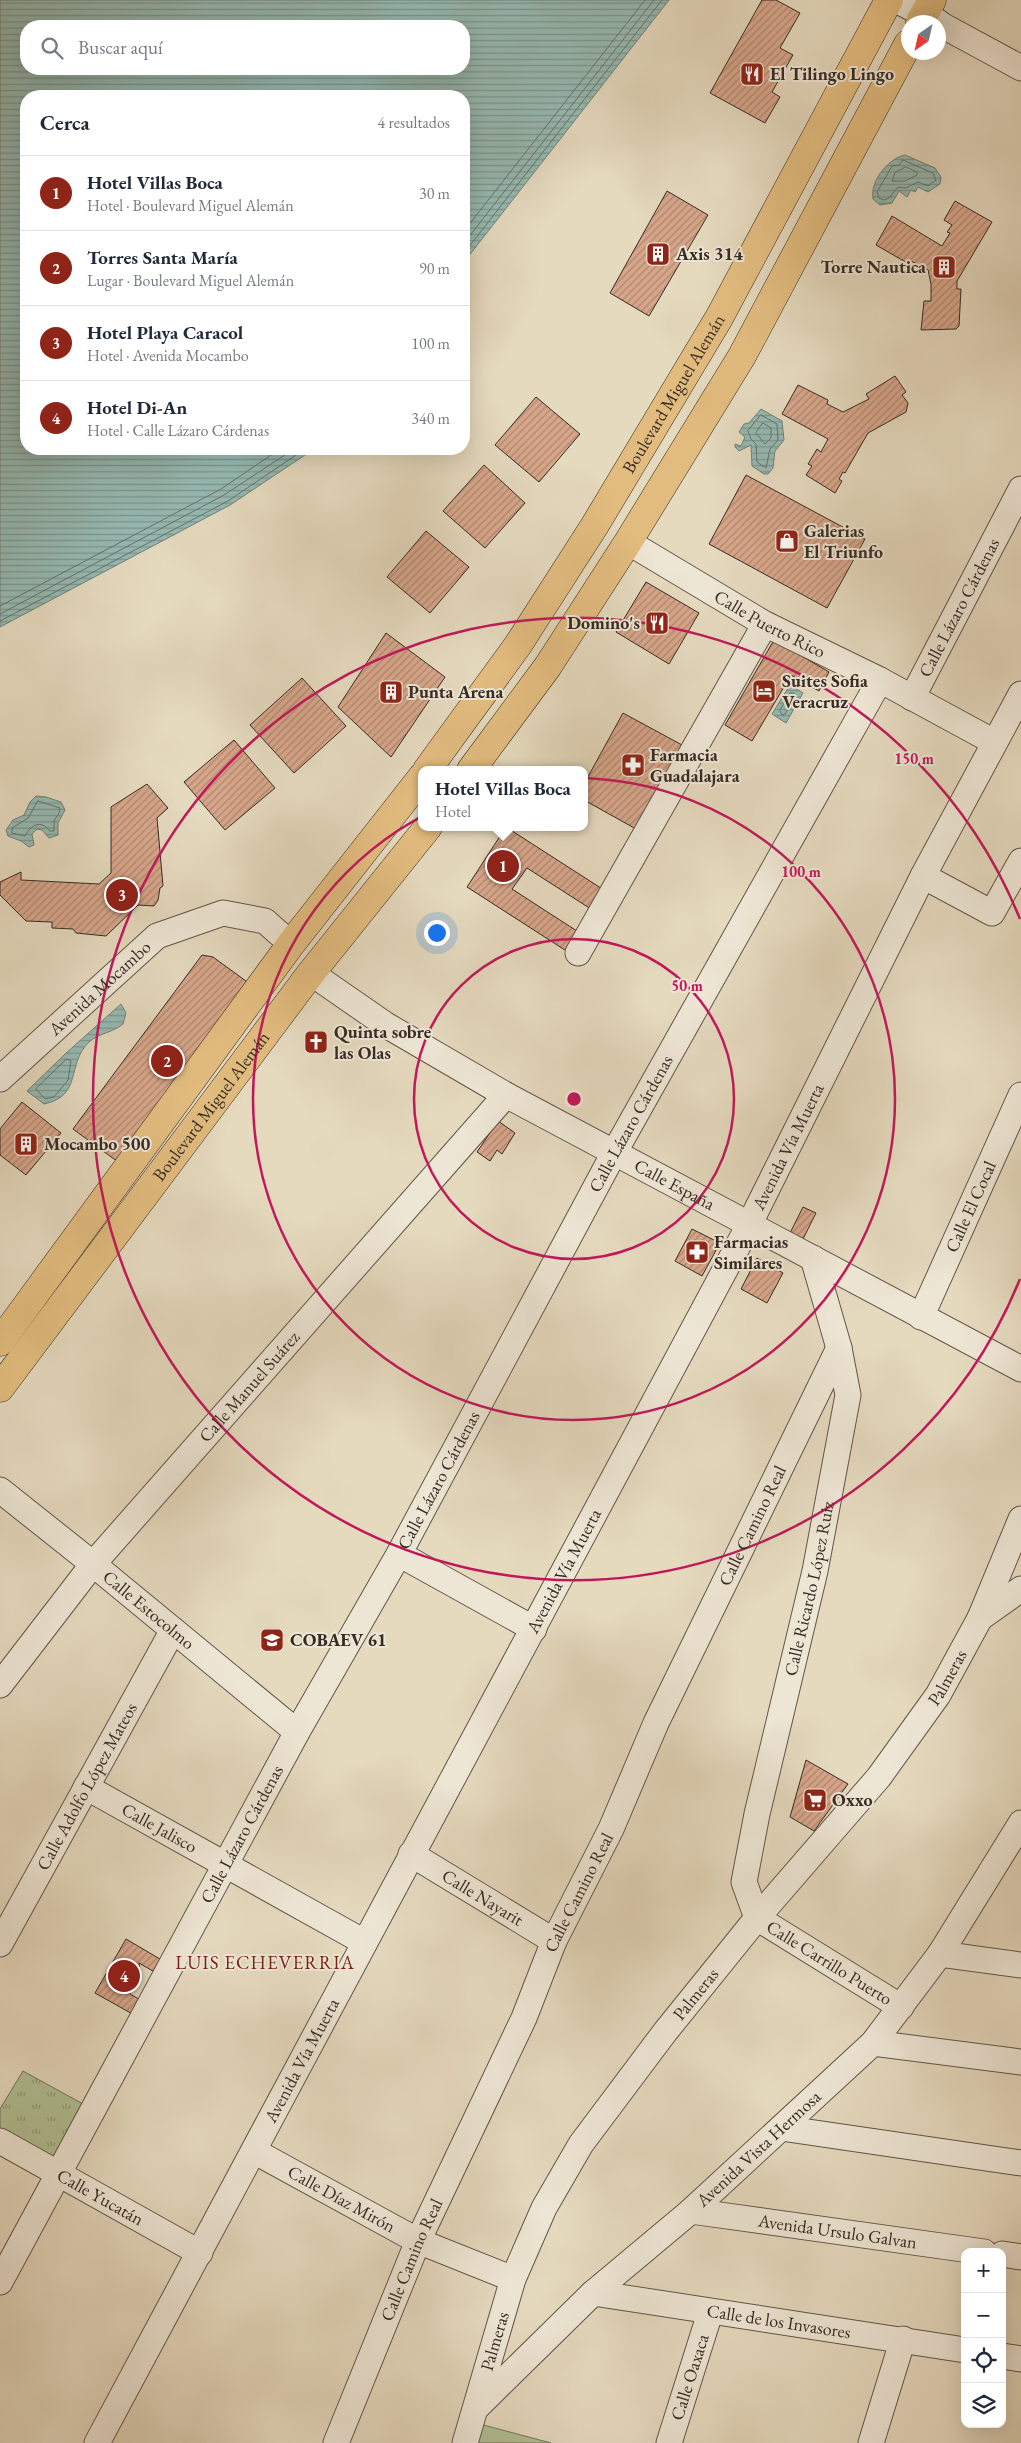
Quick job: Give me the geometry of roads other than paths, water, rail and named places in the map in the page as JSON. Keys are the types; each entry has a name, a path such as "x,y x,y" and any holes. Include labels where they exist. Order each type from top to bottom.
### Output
{"main road":[{"name":"Boulevard Miguel Alemán","path":"430,766 518,645 600,517 719,318 889,0"},
{"path":"474,766 548,666 628,542 742,356 901,57"},
{"name":"Boulevard Miguel Alemán","path":"0,1342 290,944 418,782"},
{"name":"Boulevard Miguel Alemán","path":"0,1388 311,972 425,831"}],"street":[{"path":"896,0 926,15"},
{"path":"946,26 1021,68"},
{"name":"Calle Lázaro Cárdenas","path":"912,698 1021,489"},
{"name":"Calle Puerto Rico","path":"628,542 765,624 880,680 994,742"},
{"path":"578,953 765,624"},
{"name":"Calle Lázaro Cárdenas","path":"0,2282 60,2174 224,1865 297,1732 399,1554 614,1153 880,680"},
{"name":"Avenida Vía Muerta","path":"98,2443 410,1854 534,1629 749,1225 923,876 1021,694"},
{"path":"923,876 992,913 1021,861"},
{"name":"Avenida Mocambo","path":"0,1079 157,936 223,913 264,921 290,944"},
{"name":"Calle España","path":"311,972 386,1025 506,1095 1021,1369"},
{"name":"Calle Manuel Suárez","path":"0,1684 93,1564 506,1095"},
{"name":"Calle El Cocal","path":"921,1317 1021,1095"},
{"name":"Calle Ricardo López Ruiz","path":"757,1918 744,1882 757,1814 815,1571 848,1395 839,1348 813,1258"},
{"name":"Calle Camino Real","path":"336,2443 418,2241 524,2018 554,1941 611,1828 656,1723 839,1348"},
{"name":"Calle Estocolmo","path":"0,1490 297,1732"},
{"name":"Palmeras","path":"477,2406 513,2279 544,2208 581,2144 665,2032 757,1918 879,1777 938,1695 980,1618 1021,1519"},
{"path":"399,1554 534,1629"},
{"path":"980,1618 1021,1589"},
{"name":"Calle Adolfo López Mateos","path":"0,1944 173,1630"},
{"name":"Calle Jalisco","path":"86,1787 364,1942"},
{"name":"Avenida Vista Hermosa","path":"465,2443 477,2406 593,2293 691,2211 873,2044 1009,1862 1021,1823"},
{"name":"Calle Nayarit","path":"410,1854 554,1941"},
{"name":"Calle Carrillo Puerto","path":"757,1918 901,2007"},
{"path":"940,1954 1021,1965"},
{"path":"873,2044 1021,2062"},
{"path":"781,2128 1021,2164"},
{"name":"Calle Yucatán","path":"0,2141 200,2253"},
{"name":"Calle Díaz Mirón","path":"254,2151 418,2241 513,2279"},
{"name":"Avenida Ursulo Galvan","path":"691,2211 961,2249"},
{"path":"1006,2255 1021,2257"},
{"name":"Calle de los Invasores","path":"593,2293 710,2313 903,2339 961,2349"},
{"name":"Calle Oaxaca","path":"669,2443 710,2313"},
{"path":"871,2443 903,2339"},
{"path":"1006,2357 1021,2359"}],"water":[{"path":"0,0 669,0 470,254 470,90 20,90 20,455 305,455 230,505 0,627"},
{"path":"905,155 935,168 941,177 940,184 928,192 918,187 915,192 911,190 907,197 899,191 892,203 880,205 873,199 873,191 878,177 893,160"},
{"path":"761,409 782,421 784,440 775,451 773,468 768,474 764,474 752,466 751,445 739,451 735,447 735,444 741,446 745,437 739,432 744,424 749,423"},
{"path":"790,685 803,693 786,723 772,714"},
{"path":"36,796 61,802 65,810 58,823 58,835 49,838 42,830 37,829 32,834 34,845 29,847 21,841 8,836 6,830 13,820 24,815 30,802"},
{"path":"121,1004 126,1013 123,1024 89,1042 82,1051 69,1087 64,1094 56,1100 44,1104 27,1091 65,1054"}],"place":[{"name":"El Tilingo Lingo","path":"752,74"},
{"name":"Axis 314","path":"658,254"},
{"name":"Torre Nautica","path":"944,267"},
{"name":"Galerias El Triunfo","path":"787,541"},
{"name":"Domino's","path":"657,623"},
{"name":"Suites Sofia Veracruz","path":"764,691"},
{"name":"Punta Arena","path":"391,692"},
{"name":"Farmacia Guadalajara","path":"633,765"},
{"name":"Hotel Villas Boca","path":"503,866"},
{"name":"Hotel Playa Caracol","path":"122,895"},
{"name":"Quinta sobre las Olas","path":"316,1042"},
{"name":"Torres Santa María","path":"167,1061"},
{"name":"Mocambo 500","path":"26,1144"},
{"name":"Farmacias Similares","path":"697,1252"},
{"name":"COBAEV 61","path":"272,1640"},
{"name":"Oxxo","path":"815,1800"},
{"name":"Hotel Di-An","path":"124,1976"}],"district":[{"name":"LUIS ECHEVERRIA","path":"265,1962"}]}
